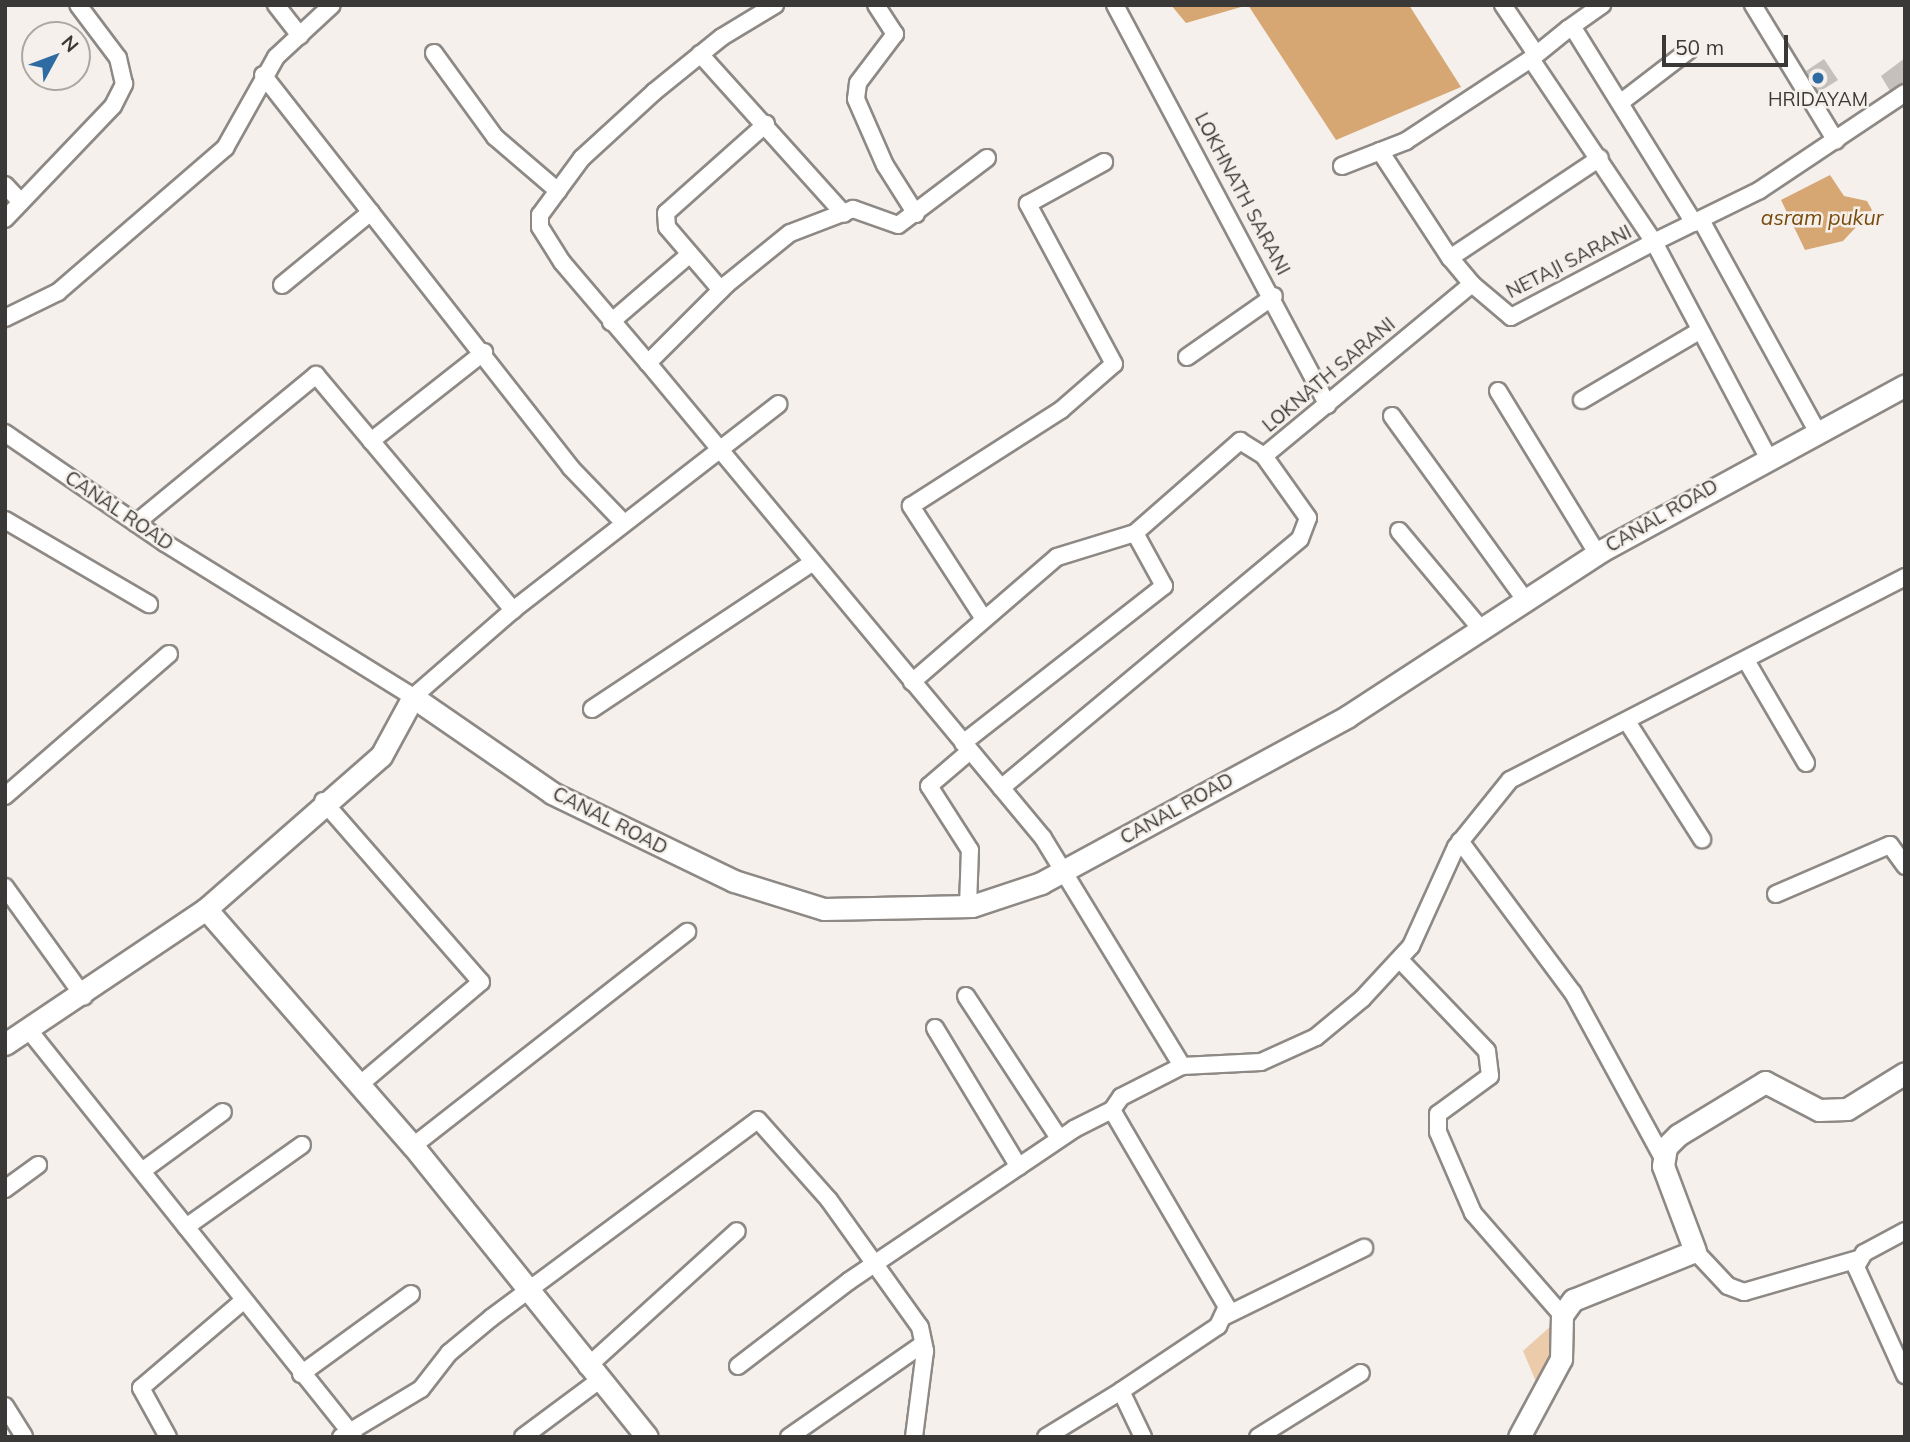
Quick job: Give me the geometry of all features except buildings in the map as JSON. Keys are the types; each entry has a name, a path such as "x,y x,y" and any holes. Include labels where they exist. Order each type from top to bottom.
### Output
{"street":[{"path":"5,219 113,106 124,84 118,58 78,5"},
{"path":"276,5 300,36"},
{"path":"5,318 58,292 225,148 263,75 332,5"},
{"path":"775,5 700,54 582,158 540,215 540,227 611,322 648,363 809,565 1001,788 1068,875 1087,911 1182,1066"},
{"path":"876,5 895,34 858,83 856,99 879,154 916,214"},
{"name":"LOKHNATH SARANI","path":"1115,5 1273,296 1328,405"},
{"path":"1503,5 1533,57 1654,243 1767,455"},
{"path":"1342,166 1380,151 1533,57 1602,5"},
{"path":"1753,5 1836,141"},
{"path":"1568,29 1698,221 1818,433"},
{"path":"1620,103 1689,50"},
{"path":"434,53 495,137 558,191"},
{"path":"700,54 844,214"},
{"path":"263,75 484,352 571,468 624,523"},
{"path":"1654,243 1698,221 1836,141 1905,93"},
{"path":"721,290 667,227 666,213 765,124"},
{"path":"1380,151 1450,258 1472,284"},
{"path":"648,363 721,290 790,233 844,214 866,210 898,225 987,158"},
{"path":"1450,258 1504,218 1600,158"},
{"path":"984,620 911,506 1061,410 1114,364 1028,204 1104,162"},
{"path":"5,185 20,202"},
{"path":"282,285 371,212"},
{"name":"NETAJI SARANI","path":"1472,284 1511,317 1654,243"},
{"path":"611,322 690,254"},
{"name":"LOKNATH SARANI","path":"912,682 1057,556 1135,533 1240,441 1264,456 1472,284"},
{"path":"1187,357 1273,296"},
{"path":"1582,400 1699,331"},
{"path":"371,441 484,352"},
{"path":"136,523 316,375 513,610"},
{"name":"CANAL ROAD","path":"5,433 136,523 413,697 552,793 734,881 835,910 968,906 1011,896 1068,875 1348,716 1597,553 1767,455 1818,433 1905,385"},
{"path":"1498,391 1597,553"},
{"path":"5,1044 84,997 206,909 390,743 397,722 413,697 513,610 779,404"},
{"path":"1392,416 1525,600"},
{"path":"1001,788 1300,539 1308,518 1264,456"},
{"path":"5,520 149,604"},
{"path":"1399,531 1481,629"},
{"path":"968,906 970,850 929,786 966,747 1164,586 1135,533"},
{"path":"592,709 809,565"},
{"path":"738,1366 877,1263 1059,1138 1112,1110 1121,1097 1182,1066 1261,1062 1316,1037 1401,961 1460,841 1510,780 1628,723 1905,577"},
{"path":"5,796 169,654"},
{"path":"1746,662 1806,763"},
{"path":"1628,723 1702,839"},
{"path":"324,801 481,982 359,1085"},
{"path":"1460,841 1573,993 1662,1156 1695,1251 1728,1286 1744,1292 1858,1259 1905,1231"},
{"path":"1776,894 1890,845 1905,866"},
{"path":"5,887 84,997"},
{"path":"206,909 413,1146 531,1292 592,1374 647,1437"},
{"path":"413,1146 687,932"},
{"path":"1401,961 1487,1051 1490,1076 1438,1115 1438,1132 1473,1213 1562,1315 1561,1359 1520,1437"},
{"path":"966,996 1059,1138"},
{"path":"935,1028 1019,1167"},
{"path":"28,1029 348,1435 421,1389 449,1353 758,1120 905,1300 923,1344 914,1437"},
{"path":"1662,1156 1678,1135 1765,1082 1819,1110 1847,1109 1905,1073"},
{"path":"1112,1110 1227,1307 1225,1316"},
{"path":"142,1171 223,1112"},
{"path":"186,1227 302,1145"},
{"path":"5,1189 38,1165"},
{"path":"523,1437 592,1374 737,1231"},
{"path":"1046,1437 1121,1391 1225,1316 1364,1248"},
{"path":"1562,1315 1585,1292 1695,1251"},
{"path":"1858,1259 1859,1280 1905,1375"},
{"path":"301,1374 411,1294"},
{"path":"168,1437 141,1388 244,1300"},
{"path":"789,1437 923,1344"},
{"path":"1258,1437 1361,1373"},
{"path":"1121,1391 1143,1437"},
{"path":"5,1406 24,1437"}],"shaded area":[{"path":"1552,1325 1563,1332 1542,1396 1523,1351"}],"water":[{"path":"1171,5 1248,5 1186,23"},
{"path":"1248,5 1409,5 1461,87 1336,140"},
{"name":"asram pukur","path":"1830,175 1844,196 1867,201 1872,210 1843,241 1805,250 1781,200"}],"place":[{"name":"HRIDAYAM","path":"1818,78"}]}
